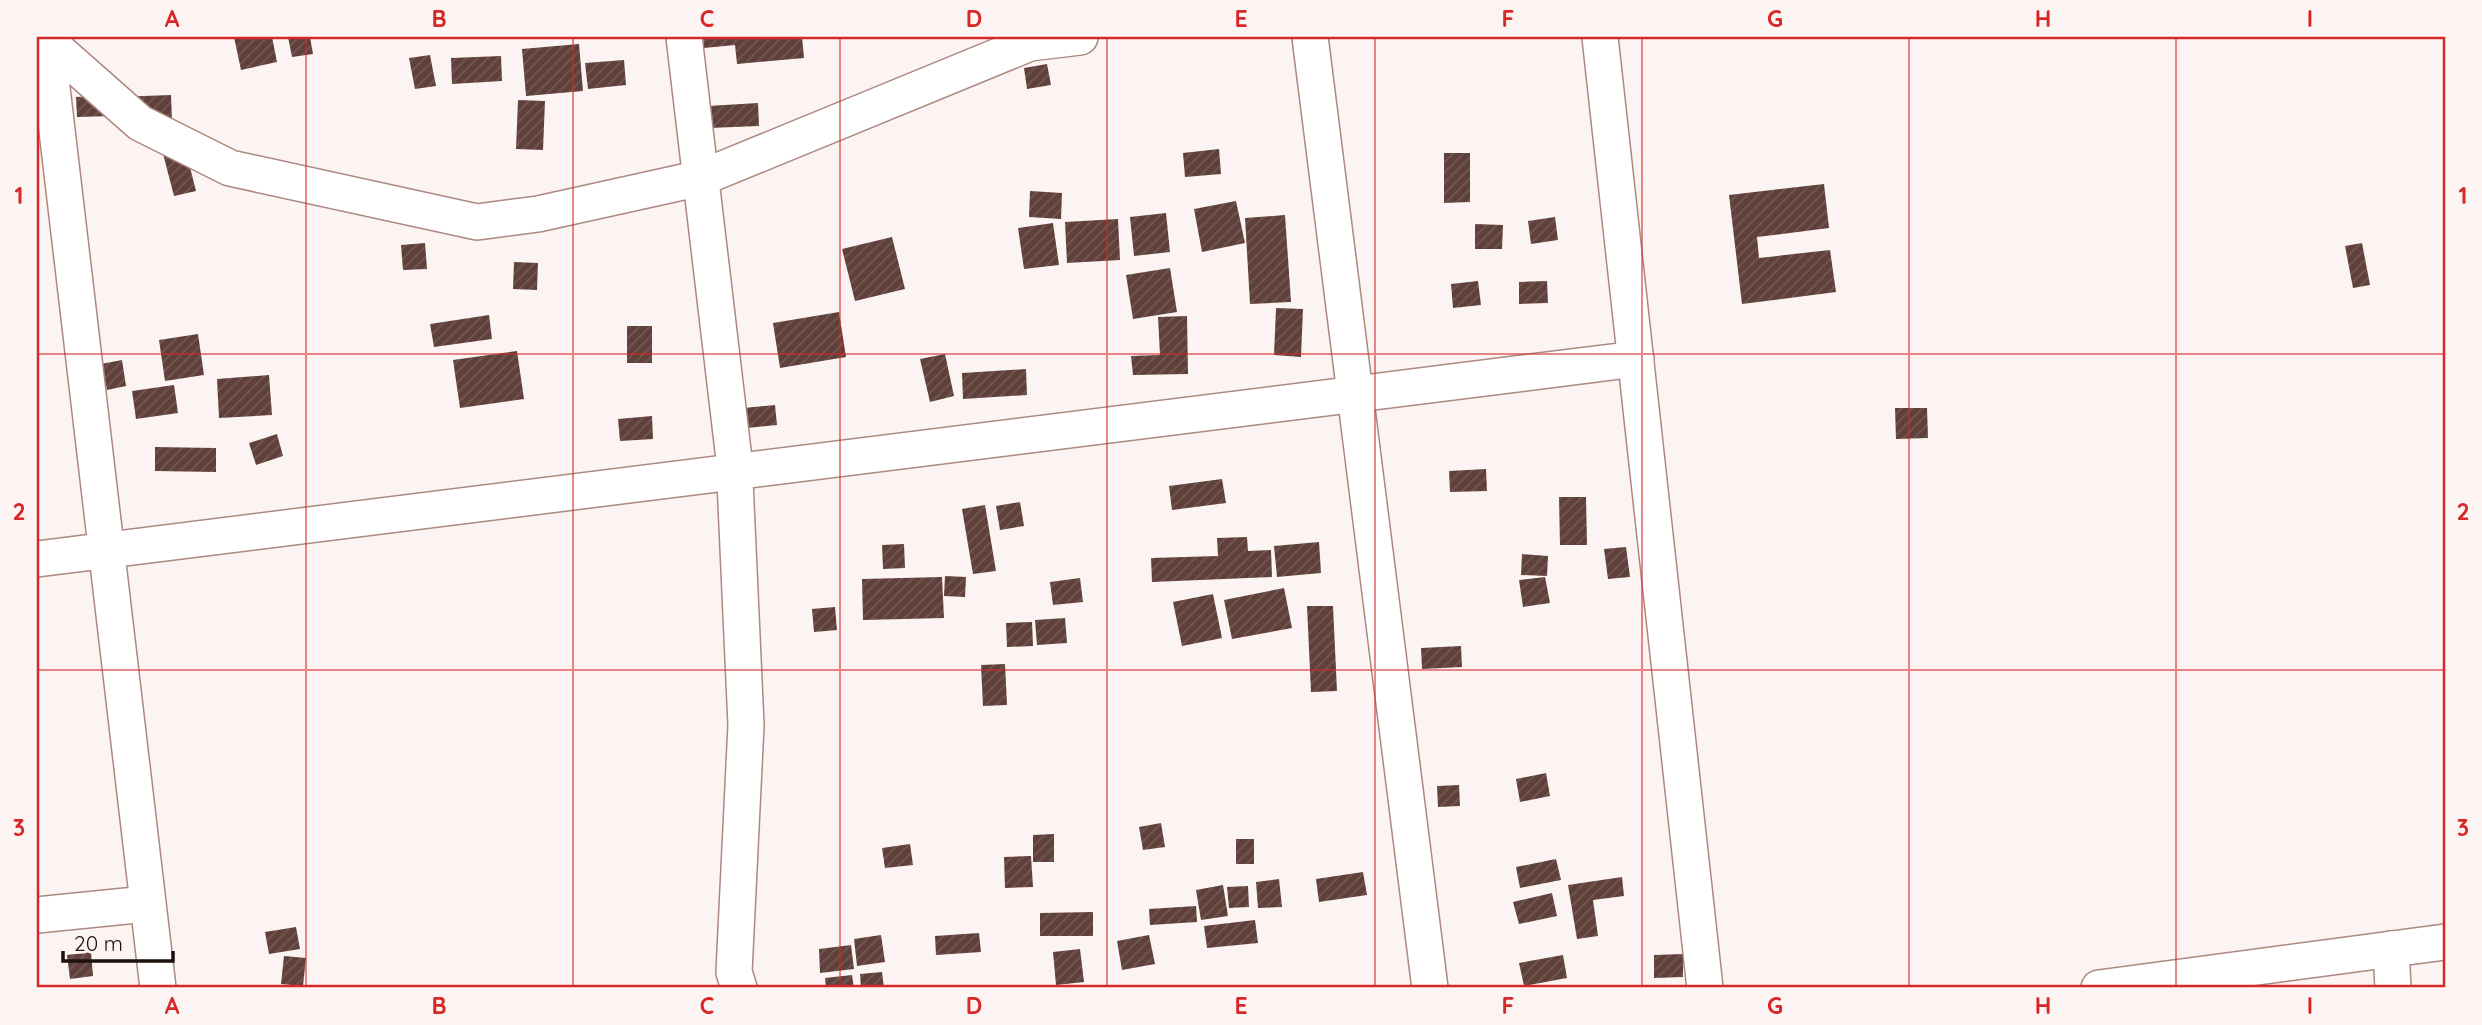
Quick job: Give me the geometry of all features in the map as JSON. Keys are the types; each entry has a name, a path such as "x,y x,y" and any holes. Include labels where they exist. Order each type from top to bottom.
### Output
{"street":[{"path":"684,37 734,471 746,725 734,972 739,988"},
{"path":"46,38 139,123 230,168 477,222 538,214 701,178 1030,43 1080,37"},
{"path":"1310,37 1430,988"},
{"path":"1600,37 1705,988"},
{"path":"46,38 158,988"},
{"path":"37,559 1636,359"},
{"path":"37,915 146,904"},
{"path":"2099,988 2445,942"},
{"path":"2391,949 2393,988"}],"building":[{"path":"234,37 272,37 277,62 241,70"},
{"path":"288,37 310,37 313,54 292,57"},
{"path":"703,37 802,37 804,58 737,64 735,45 704,48"},
{"path":"579,44 583,91 526,96 522,49"},
{"path":"430,55 436,86 415,89 409,58"},
{"path":"501,56 502,81 452,84 451,58"},
{"path":"624,60 626,85 588,89 585,63"},
{"path":"1047,64 1051,85 1027,89 1024,68"},
{"path":"113,95 114,116 77,117 76,97"},
{"path":"171,95 172,121 116,97"},
{"path":"518,100 545,101 543,150 516,149"},
{"path":"758,103 759,126 709,128 708,106"},
{"path":"183,140 196,191 174,196 161,146"},
{"path":"1219,149 1221,174 1185,177 1183,153"},
{"path":"1444,153 1470,153 1470,202 1444,203"},
{"path":"1824,184 1829,228 1757,237 1759,258 1830,250 1836,292 1742,304 1729,195"},
{"path":"1030,191 1062,193 1061,219 1029,217"},
{"path":"1236,201 1245,243 1202,252 1194,209"},
{"path":"1166,213 1170,252 1134,256 1130,217"},
{"path":"1285,215 1291,302 1250,304 1245,218"},
{"path":"1555,217 1558,240 1531,244 1528,221"},
{"path":"1118,219 1120,260 1067,263 1065,222"},
{"path":"1053,223 1059,265 1024,269 1018,228"},
{"path":"1475,224 1503,225 1502,249 1475,249"},
{"path":"892,237 905,289 855,301 842,249"},
{"path":"425,243 427,269 403,270 401,245"},
{"path":"2362,243 2370,285 2353,288 2345,246"},
{"path":"514,262 538,263 537,290 513,289"},
{"path":"1170,268 1177,312 1133,319 1126,275"},
{"path":"1478,281 1481,305 1453,308 1451,284"},
{"path":"1547,281 1548,303 1519,304 1519,282"},
{"path":"1276,308 1303,309 1301,357 1274,355"},
{"path":"839,312 846,357 780,368 773,323"},
{"path":"489,315 492,339 434,347 430,324"},
{"path":"1187,316 1188,374 1133,375 1131,356 1160,355 1158,317"},
{"path":"627,326 652,326 652,363 627,363"},
{"path":"198,334 204,375 165,381 159,340"},
{"path":"517,351 524,399 460,408 453,360"},
{"path":"945,354 954,396 930,402 920,359"},
{"path":"122,360 126,386 107,390 101,364"},
{"path":"1026,369 1027,395 963,399 962,373"},
{"path":"269,375 272,415 219,418 217,379"},
{"path":"174,385 178,413 136,419 132,391"},
{"path":"775,405 777,425 746,428 744,408"},
{"path":"1895,408 1927,408 1928,438 1896,439"},
{"path":"652,416 653,439 620,441 618,419"},
{"path":"277,434 283,456 256,465 249,443"},
{"path":"155,447 216,448 216,472 155,471"},
{"path":"1486,469 1487,491 1450,492 1449,471"},
{"path":"1222,479 1226,503 1172,510 1169,486"},
{"path":"1559,497 1586,497 1587,545 1560,545"},
{"path":"1020,502 1024,526 1000,530 996,506"},
{"path":"985,505 996,571 973,574 962,509"},
{"path":"1247,537 1248,551 1271,550 1272,577 1152,582 1151,558 1218,556 1217,538"},
{"path":"1319,542 1321,573 1277,577 1274,546"},
{"path":"904,544 905,568 883,569 882,545"},
{"path":"1626,547 1630,577 1608,579 1604,549"},
{"path":"1522,554 1548,556 1547,576 1521,575"},
{"path":"945,576 966,577 965,597 944,596"},
{"path":"942,577 944,618 863,620 862,579"},
{"path":"1545,577 1550,603 1523,607 1519,580"},
{"path":"1080,578 1083,602 1053,605 1050,582"},
{"path":"1284,588 1292,628 1232,639 1224,600"},
{"path":"1213,594 1222,638 1182,646 1173,602"},
{"path":"1307,606 1333,606 1337,691 1311,692"},
{"path":"835,607 837,630 814,632 812,609"},
{"path":"1065,618 1067,643 1037,645 1035,620"},
{"path":"1032,622 1033,646 1007,647 1006,623"},
{"path":"1461,646 1462,667 1422,669 1421,648"},
{"path":"1005,664 1007,705 983,706 981,665"},
{"path":"1546,773 1550,796 1520,802 1516,779"},
{"path":"1459,785 1460,806 1438,807 1437,786"},
{"path":"1161,823 1165,847 1143,850 1139,827"},
{"path":"1054,834 1054,862 1033,862 1033,835"},
{"path":"1236,839 1254,839 1254,864 1236,864"},
{"path":"910,844 913,865 885,868 882,848"},
{"path":"1031,856 1033,887 1005,888 1004,857"},
{"path":"1556,859 1561,880 1520,888 1516,867"},
{"path":"1363,872 1367,895 1319,902 1316,879"},
{"path":"1622,877 1624,896 1593,900 1598,936 1577,939 1568,885"},
{"path":"1279,879 1282,907 1258,908 1256,882"},
{"path":"1223,885 1228,916 1201,920 1196,890"},
{"path":"1248,886 1249,907 1229,908 1227,887"},
{"path":"1552,893 1557,916 1519,924 1513,902"},
{"path":"1196,906 1197,922 1150,925 1149,909"},
{"path":"1093,912 1093,936 1040,936 1040,913"},
{"path":"1255,920 1258,943 1207,948 1204,926"},
{"path":"296,927 300,949 269,954 265,932"},
{"path":"979,933 981,952 936,955 935,936"},
{"path":"881,935 885,962 857,966 854,939"},
{"path":"1149,935 1155,964 1122,970 1117,941"},
{"path":"851,945 854,969 820,973 819,949"},
{"path":"1080,949 1084,982 1056,985 1053,952"},
{"path":"91,952 93,976 70,979 67,955"},
{"path":"1683,954 1683,977 1654,978 1654,955"},
{"path":"1563,955 1567,978 1524,986 1519,963"},
{"path":"284,956 306,958 303,986 281,984"},
{"path":"882,972 884,988 861,988 860,974"},
{"path":"852,975 854,988 826,988 825,978"}]}
